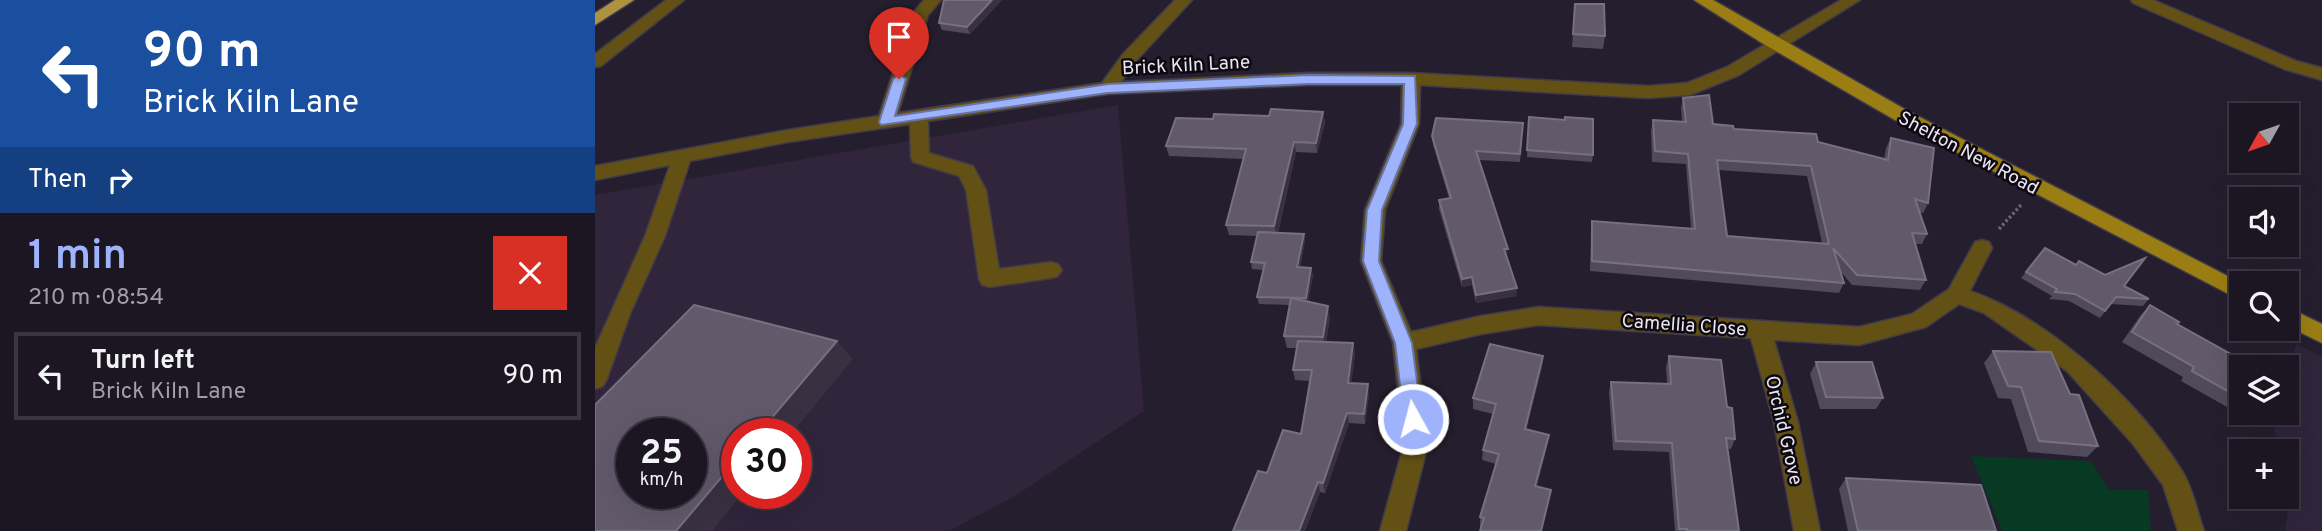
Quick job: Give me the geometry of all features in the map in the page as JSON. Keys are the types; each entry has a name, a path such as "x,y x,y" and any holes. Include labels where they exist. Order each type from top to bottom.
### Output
{"highway":[{"path":"595,20 626,0"}],"main road":[{"name":"Shelton New Road","path":"1702,0 1775,46 2036,188 2229,286"},
{"path":"2299,322 2322,334"}],"street":[{"path":"595,62 676,0"},
{"path":"886,122 920,13 933,0"},
{"path":"1108,88 1129,58 1184,0"},
{"name":"Brick Kiln Lane","path":"595,173 787,135 1108,88 1308,79 1411,79 1648,92 1690,89 1715,81 1852,0"},
{"path":"2139,0 2290,65 2322,74"},
{"path":"1393,531 1416,444 1404,343 1371,261 1375,210 1410,124 1411,79"},
{"path":"919,117 920,157 966,172 976,190 990,279 1051,270"},
{"path":"595,379 619,314 655,236 683,155"},
{"name":"Camellia Close","path":"1404,343 1481,325 1539,316 1859,336 1919,321 1957,295 1982,248"},
{"path":"1957,295 1992,307 2075,364 2142,436 2173,480 2191,531"},
{"path":"595,326 619,314"},
{"name":"Orchid Grove","path":"1760,330 1786,422 1807,531"}],"path":[{"path":"1982,248 2036,188"}],"shaded area":[{"path":"1118,105 1144,411 1015,496 949,531 595,531 595,195"},
{"path":"2296,344 2322,356 2322,531 2285,531 2288,509 2299,509 2299,439 2278,439 2274,430 2275,425 2299,425 2299,355 2293,355"}],"green space":[{"path":"1971,456 2091,461 2109,490 2148,490 2151,531 2002,531"}],"building":[{"path":"944,0 992,0 967,27 939,23"},
{"path":"1575,4 1604,4 1605,36 1573,34"},
{"path":"1709,95 1713,124 1733,126 1734,129 1816,134 1818,142 1888,160 1891,138 1934,148 1928,203 1915,199 1927,234 1912,233 1926,280 1857,275 1833,248 1844,283 1592,261 1592,221 1695,229 1688,154 1655,151 1653,120 1686,122 1683,98","holes":["1717,160 1811,166 1829,244 1727,236"]},
{"path":"1271,109 1323,112 1316,143 1294,142 1274,226 1226,225 1246,149 1166,146 1176,118 1213,119 1214,114 1269,116"},
{"path":"1529,117 1593,119 1593,155 1527,150"},
{"path":"1436,118 1523,123 1520,154 1476,151 1508,249 1504,249 1517,288 1476,295 1472,277 1462,279 1439,200 1451,198 1432,136"},
{"path":"1258,232 1304,234 1297,267 1311,268 1306,298 1257,297 1265,263 1251,262"},
{"path":"2045,248 2076,265 2079,261 2105,275 2145,258 2124,286 2149,299 2116,297 2105,311 2075,294 2055,292 2057,289 2026,272"},
{"path":"1291,298 1328,306 1323,337 1284,336"},
{"path":"694,305 837,341 772,418 721,418 721,478 707,494 707,418 616,418 616,509 695,509 676,531 595,531 595,405"},
{"path":"2150,305 2179,322 2177,324 2233,355 2229,355 2229,392 2192,371 2194,367 2132,332"},
{"path":"1298,341 1353,343 1348,383 1368,384 1364,414 1347,413 1323,483 1318,482 1299,531 1233,531 1258,471 1267,473 1283,430 1301,434 1312,370 1293,370"},
{"path":"1490,344 1543,356 1525,429 1549,435 1535,486 1551,490 1541,531 1480,531 1484,518 1480,517 1499,454 1483,450 1496,404 1473,398"},
{"path":"1993,351 2051,352 2070,394 2079,395 2098,446 2039,441 2021,387 2008,386"},
{"path":"1669,356 1721,360 1727,407 1732,408 1735,439 1726,438 1739,531 1679,529 1672,443 1616,441 1611,382 1671,384"},
{"path":"1816,362 1872,362 1883,398 1826,397"},
{"path":"1846,478 1981,485 1996,531 1858,531"}],"route":[{"path":"899,79 886,122 1108,88 1308,79 1411,79 1410,124 1375,210 1371,261 1404,343 1413,419"}]}
